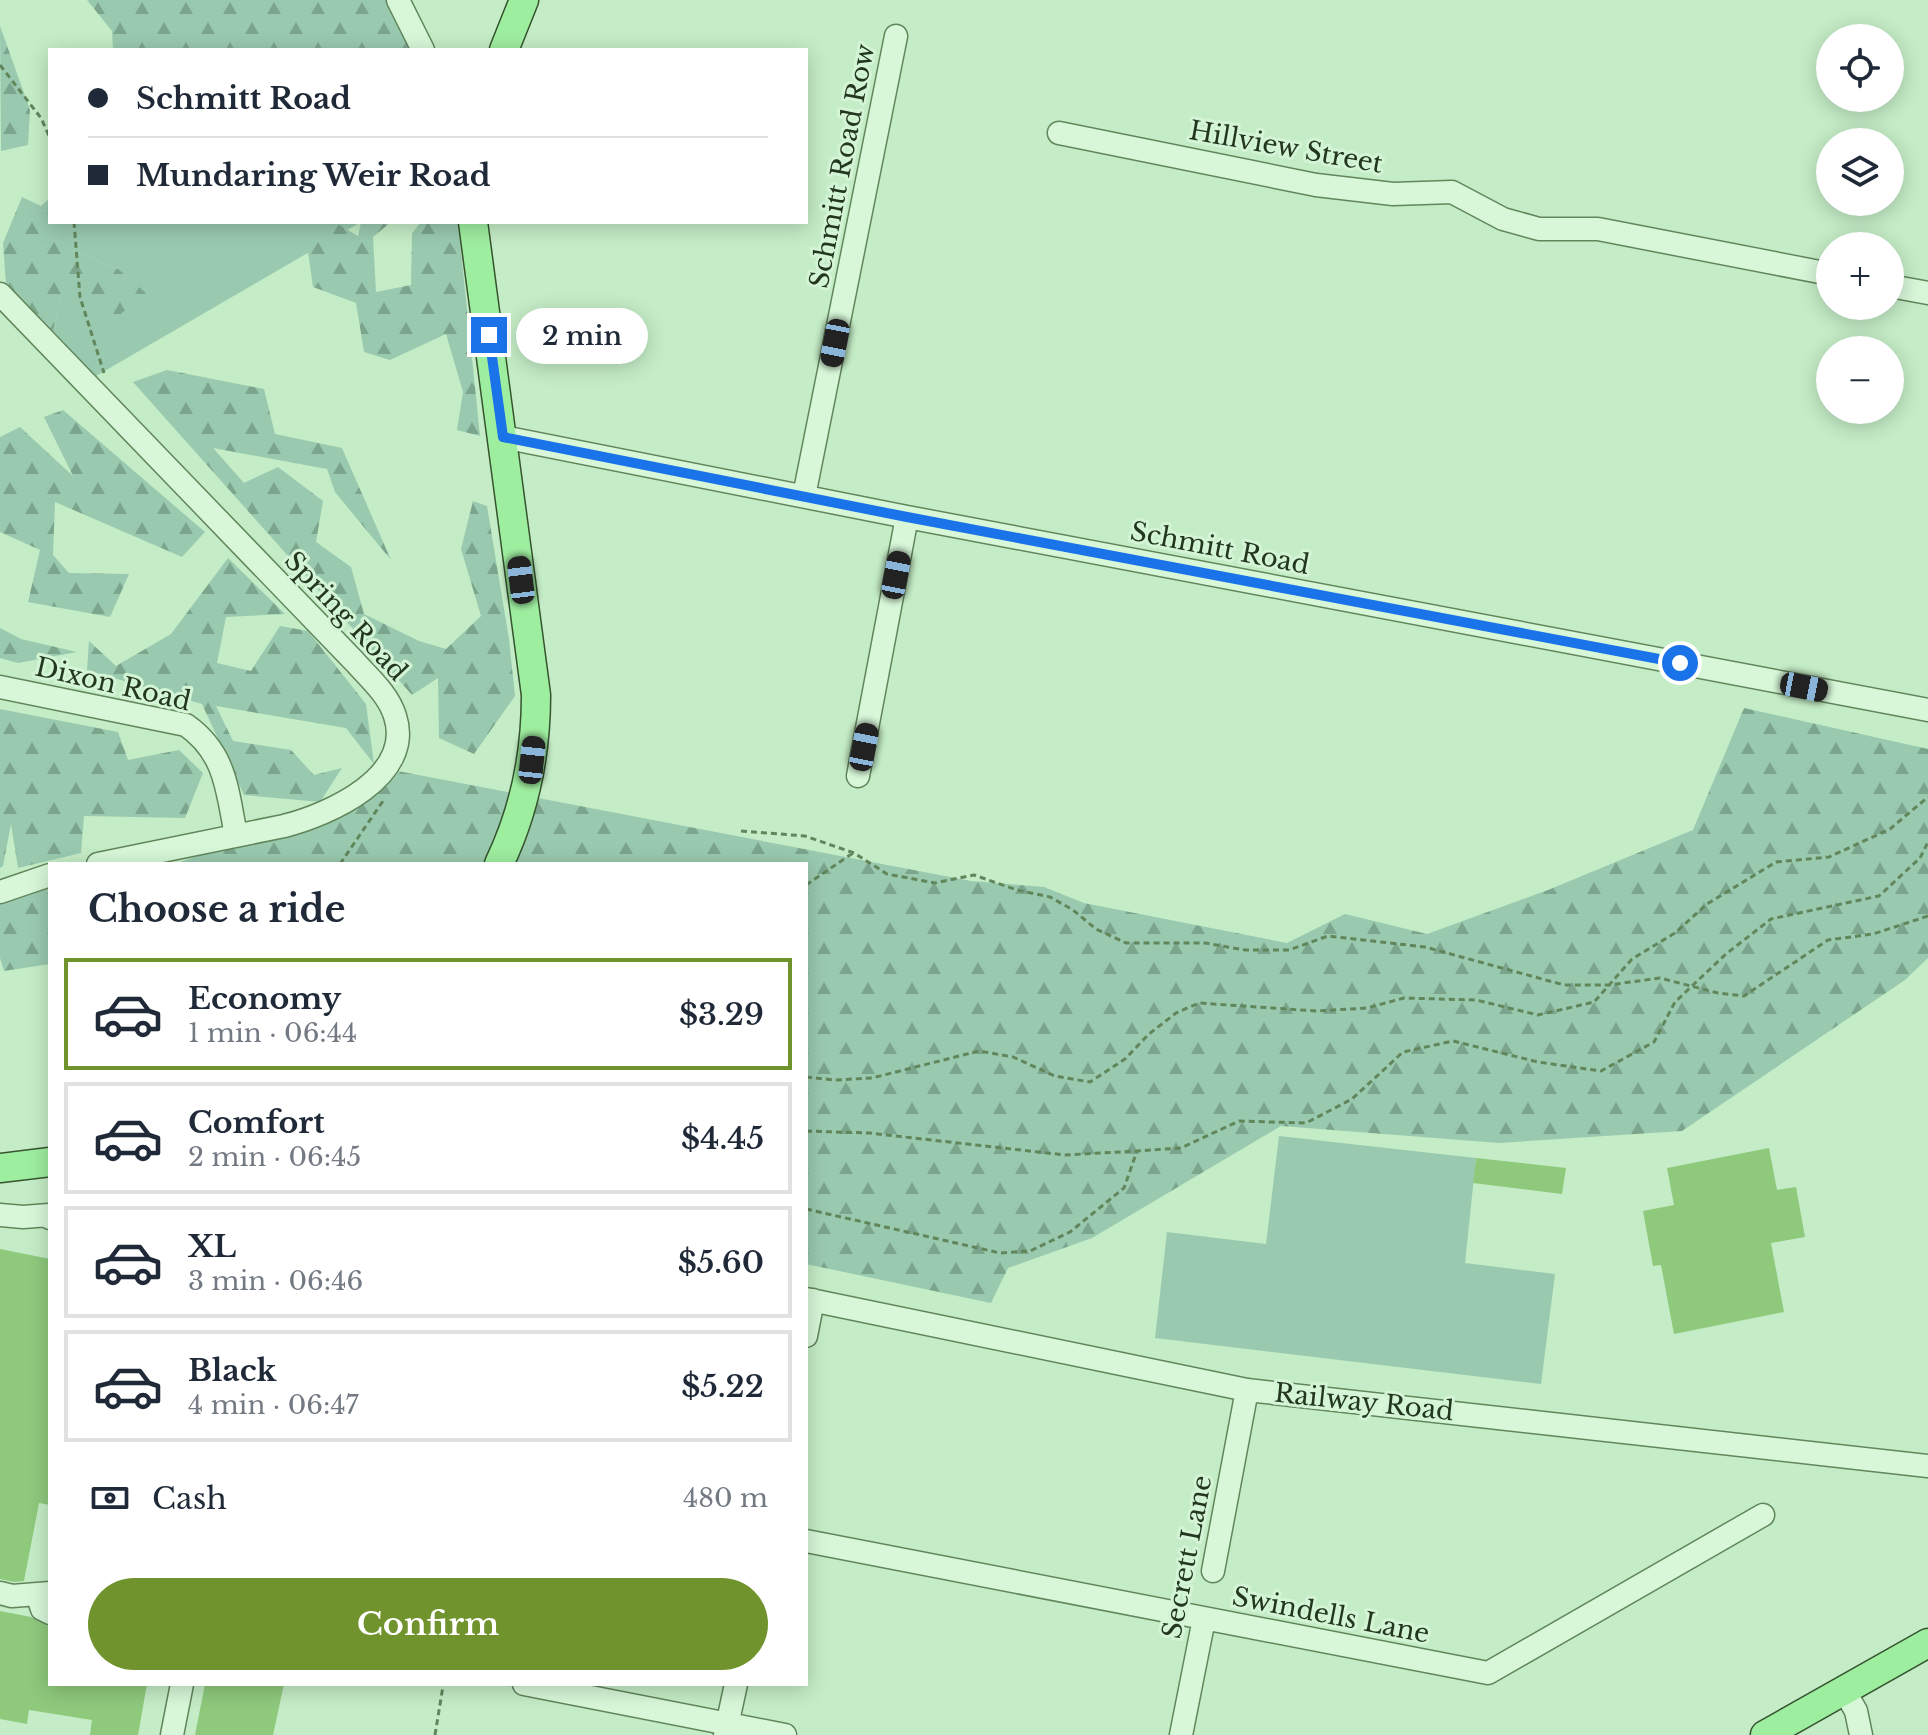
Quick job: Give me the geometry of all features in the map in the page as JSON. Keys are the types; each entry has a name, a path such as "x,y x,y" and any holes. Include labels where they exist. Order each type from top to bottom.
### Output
{"main road":[{"path":"505,48 524,0"},
{"path":"473,224 536,695 536,728 527,787 500,862"},
{"path":"0,1168 48,1162"},
{"path":"1765,1735 1928,1643"}],"street":[{"path":"398,0 422,48"},
{"name":"Schmitt Road Row","path":"804,496 896,36"},
{"name":"Hillview Street","path":"1059,133 1316,185 1393,194 1452,192 1503,219 1539,229 1598,229 1816,271"},
{"path":"1904,289 1928,293"},
{"name":"Spring Road","path":"0,294 355,662 386,696 396,718 394,749 387,765 368,786 342,805 313,818 108,862"},
{"name":"Schmitt Road","path":"503,437 907,517 1928,710"},
{"path":"858,776 907,517"},
{"name":"Dixon Road","path":"0,687 186,725 203,737 214,751 225,775 236,835"},
{"path":"0,892 48,876"},
{"path":"0,1215 48,1216"},
{"name":"Railway Road","path":"809,1299 1247,1390 1928,1466"},
{"name":"Secrett Lane","path":"1213,1571 1247,1390"},
{"name":"Swindells Lane","path":"808,1541 1488,1673 1763,1515"},
{"path":"6,1594 46,1600"},
{"name":"Secrett Lane","path":"1181,1735 1204,1619"},
{"path":"159,1735 169,1686"},
{"path":"172,1735 182,1686"},
{"path":"533,1686 726,1729 785,1735"},
{"path":"726,1729 736,1686"},
{"path":"1844,1690 1856,1711 1861,1735"}],"path":[{"path":"0,65 41,118 48,134"},
{"path":"808,1077 835,1080 872,1078 979,1051 1013,1057 1055,1076 1090,1082 1125,1059 1149,1034 1176,1013 1199,1003 1316,1011 1367,1008 1404,998 1476,1000 1538,1015 1594,1002 1632,959 1675,933 1707,904 1776,862 1829,857 1890,829 1928,797"},
{"path":"741,831 805,836 854,853 887,874 935,883 974,875 1017,890 1050,897 1073,910 1096,929 1126,943 1205,943 1245,950 1289,950 1328,936 1425,947 1564,985 1609,985 1660,978 1744,996 1828,940 1873,934 1928,916"},
{"path":"808,1131 869,1133 1065,1155 1181,1148 1239,1121 1306,1123 1352,1099 1403,1052 1453,1041 1538,1062 1601,1071 1654,1042 1675,1002 1726,954 1771,919 1879,896 1920,858 1928,842"},
{"path":"808,884 854,853"},
{"path":"808,1209 1000,1253 1030,1251 1070,1232 1124,1188 1137,1151"},
{"path":"435,1735 443,1686"}],"green space":[{"path":"87,0 387,0 412,48 113,48 112,31"},
{"path":"0,26 30,110 28,145 1,151"},
{"path":"22,197 41,206 48,200 48,224 68,224 68,249 118,269 146,293 112,321 64,285 53,331 6,284 3,243"},
{"path":"68,224 358,224 96,376 53,331 64,284 118,269 68,249"},
{"path":"304,224 337,224 358,236 361,224 389,224 373,237 376,292 411,285 412,233 419,224 458,224 480,436 457,430 463,392 446,334 390,360 364,352 356,303 313,287"},
{"path":"167,370 264,389 275,434 342,448 391,560 335,492 327,469 213,448 244,483 278,467 323,501 316,542 351,567 364,614 419,641 446,649 481,616 461,549 473,501 487,506 515,696 474,754 439,738 438,678 412,695 133,382"},
{"path":"63,410 205,532 182,557 55,502 53,555 69,573 129,574 110,617 28,602 40,550 0,532 0,437 20,427 73,476 44,417"},
{"path":"228,558 285,614 226,617 217,663 251,671 280,626 308,631 366,704 374,764 346,728 216,706 233,741 291,750 314,775 342,768 320,802 244,795 202,704 87,670 89,641 116,666 171,634"},
{"path":"0,628 21,639 77,652 18,663 0,658"},
{"path":"1744,708 1928,749 1928,958 1905,980 1682,1131 1499,1143 1281,1126 1092,1238 1008,1268 991,1303 808,1264 808,862 181,862 239,841 337,818 382,768 971,881 1044,887 1084,903 1287,943 1345,914 1427,934 1548,890 1693,830"},
{"path":"0,709 118,732 128,760 179,750 203,773 185,818 84,816 81,853 18,868 11,824 3,866 0,868"},
{"path":"48,888 48,964 4,971 0,958 0,903"},
{"path":"1279,1136 1476,1158 1465,1263 1555,1274 1541,1384 1155,1338 1167,1232 1266,1244"}],"building":[{"path":"1769,1148 1777,1190 1796,1187 1805,1237 1771,1243 1784,1312 1674,1334 1661,1265 1653,1266 1643,1211 1674,1205 1667,1168"},
{"path":"1476,1158 1566,1168 1562,1194 1473,1183"},
{"path":"0,1249 48,1259 48,1505 39,1503 24,1581 0,1579"},
{"path":"0,1611 31,1617 48,1626 48,1686 147,1686 138,1735 90,1735 92,1720 29,1710 27,1724 0,1719"},
{"path":"205,1686 284,1686 273,1735 195,1735"}],"route":[{"path":"489,335 503,437 1680,663"}]}
